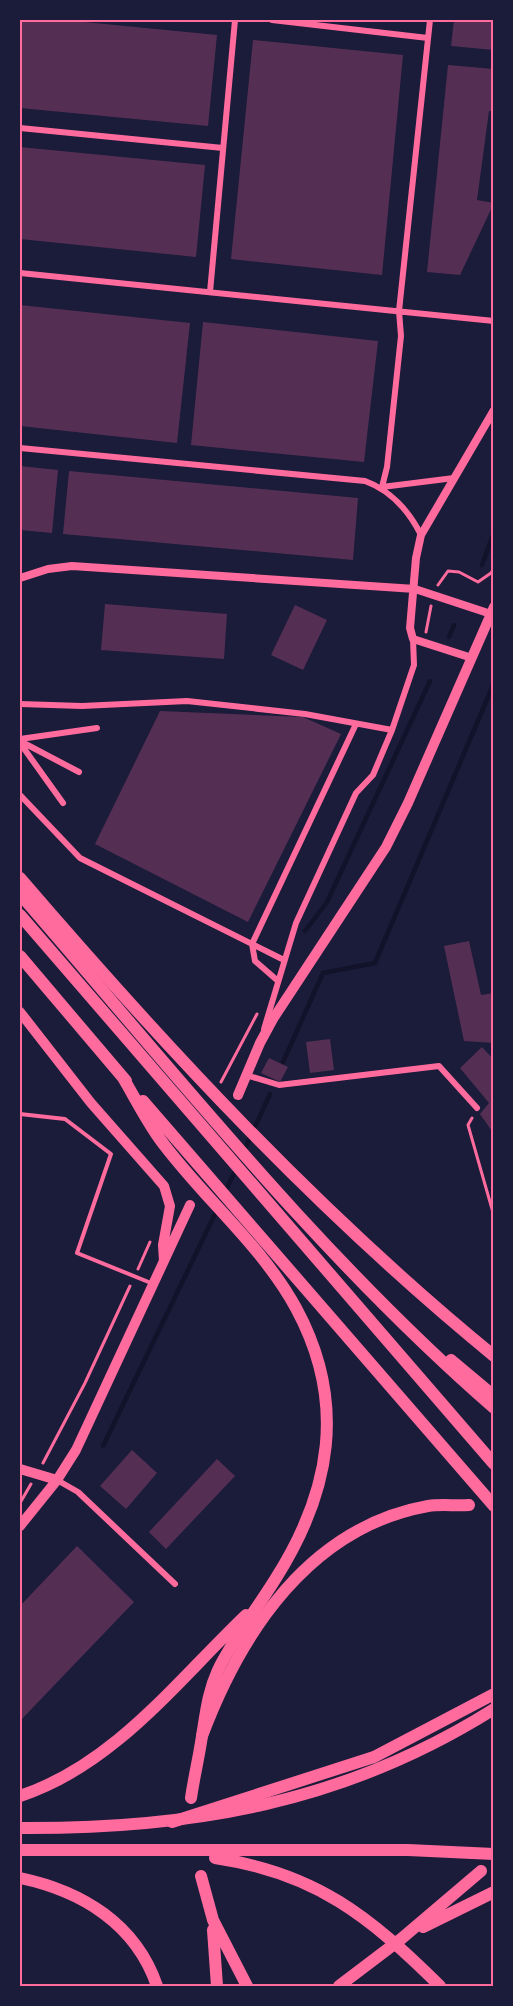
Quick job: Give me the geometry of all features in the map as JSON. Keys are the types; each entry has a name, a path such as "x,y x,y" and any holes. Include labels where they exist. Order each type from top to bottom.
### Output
{"highway":[{"path":"20,878 202,1084 260,1143 387,1264 494,1356"},
{"path":"20,894 248,1158 370,1291 413,1336 494,1408"},
{"path":"20,915 494,1464"},
{"path":"20,956 122,1076 222,1213 282,1286 304,1324 319,1369 326,1417 324,1467 309,1519 275,1580 256,1605 218,1670 207,1699 191,1798"},
{"path":"164,1134 229,1199 494,1506"},
{"path":"370,1291 494,1396"},
{"path":"202,1736 247,1640 288,1585 322,1553 385,1518 429,1506 469,1505"},
{"path":"20,1796 67,1776 108,1749 256,1605"},
{"path":"172,1822 374,1757 494,1694"},
{"path":"20,1828 83,1829 172,1822 269,1804 347,1781 439,1740 494,1709"},
{"path":"20,1851 408,1850 494,1854"},
{"path":"174,1852 263,1867 327,1894 374,1924 440,1986"},
{"path":"339,1986 401,1939 481,1871"},
{"path":"201,1876 213,1920 217,1986"},
{"path":"20,1878 76,1896 102,1911 123,1928 140,1948 157,1986"},
{"path":"401,1939 494,1892"},
{"path":"213,1920 247,1986"}],"main road":[{"path":"238,1095 260,1043 386,847 408,803 492,611"},
{"path":"20,1012 91,1103 164,1186 170,1206 163,1245 164,1264"},
{"path":"20,1526 57,1480 76,1450 190,1205"},
{"path":"20,1469 57,1480"}],"street":[{"path":"210,292 235,20"},
{"path":"272,20 428,38"},
{"path":"382,487 387,467 400,336 399,311 430,20"},
{"path":"20,128 223,148"},
{"path":"20,273 494,321"},
{"path":"260,1043 296,923 356,793 373,775 392,730 414,665 413,639 410,628 420,535 494,410"},
{"path":"20,448 365,481 382,487 413,519 420,535"},
{"path":"382,487 454,477"},
{"path":"20,578 48,569 72,566 415,589 492,611"},
{"path":"413,639 472,658"},
{"path":"20,704 82,706 187,701 334,719 392,730"},
{"path":"278,981 255,961 252,944 356,723"},
{"path":"20,741 97,728"},
{"path":"20,741 79,772"},
{"path":"20,741 63,803"},
{"path":"20,795 80,858 284,960"},
{"path":"246,1075 279,1085 439,1066 477,1108"},
{"path":"57,1480 78,1492 175,1584"}],"lane":[{"path":"20,1114 65,1119 111,1154 77,1254 154,1285"}],"path":[{"path":"464,574 478,582 494,568"},
{"path":"477,1108 468,1125 494,1216"}],"building":[{"path":"20,20 64,20 217,35 208,126 20,108"},
{"path":"454,20 494,20 494,50 451,46"},
{"path":"253,40 403,55 382,275 231,259"},
{"path":"448,65 494,69 494,111 489,111 477,200 494,203 460,275 427,272"},
{"path":"20,147 205,165 196,257 20,239"},
{"path":"20,305 190,323 177,443 20,426"},
{"path":"203,322 378,341 364,462 191,445"},
{"path":"20,466 58,470 52,533 20,530"},
{"path":"69,471 358,498 353,560 63,534"},
{"path":"105,604 227,614 224,659 101,650"},
{"path":"295,605 327,620 303,670 271,655"},
{"path":"160,711 303,717 341,734 248,922 95,844"},
{"path":"469,941 481,995 494,993 494,1043 464,1041 444,946"},
{"path":"330,1039 334,1070 310,1073 306,1042"},
{"path":"482,1047 494,1060 494,1134 480,1114 489,1103 460,1068"},
{"path":"269,1058 288,1067 280,1082 261,1073"},
{"path":"132,1450 157,1473 126,1509 100,1486"},
{"path":"217,1459 235,1476 166,1549 149,1532"},
{"path":"77,1546 134,1602 20,1721 20,1606"}],"waterway":[{"path":"482,565 494,532"},
{"path":"449,637 454,625"},
{"path":"305,931 327,902 430,681"},
{"path":"283,1062 323,973 375,963 494,683"},
{"path":"244,1151 270,1094"},
{"path":"225,1192 237,1167"},
{"path":"103,1446 218,1208"}]}
